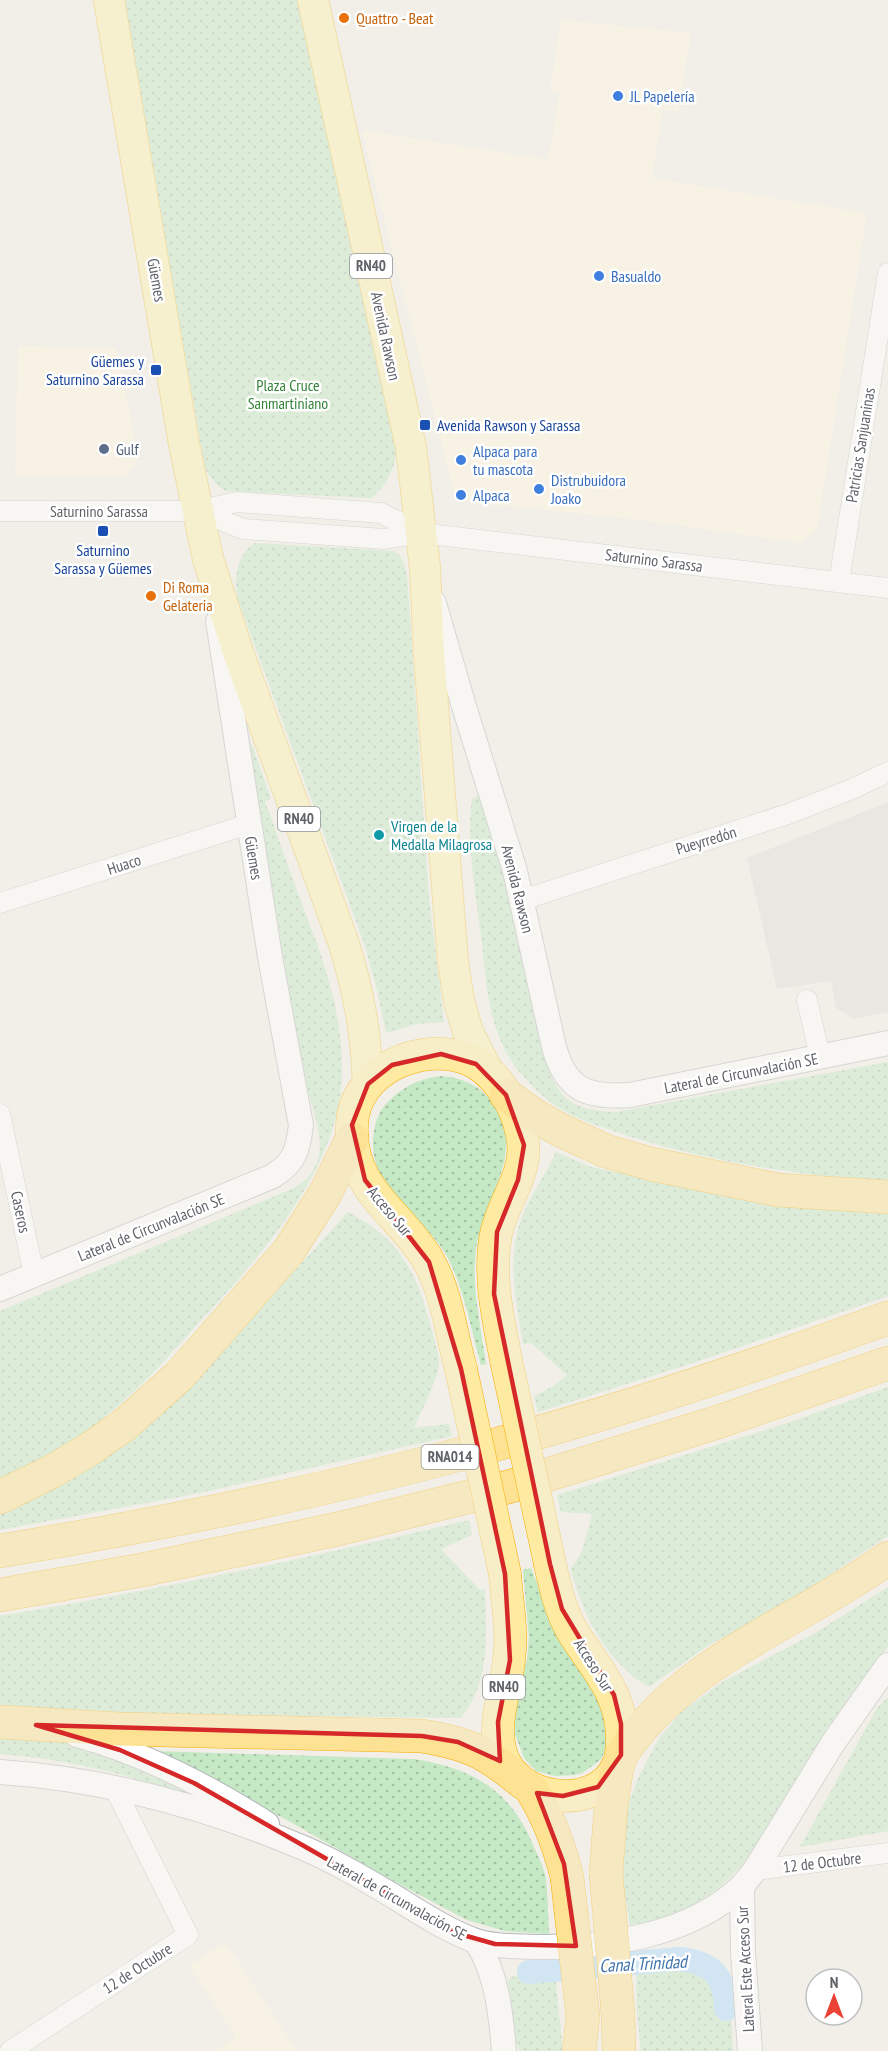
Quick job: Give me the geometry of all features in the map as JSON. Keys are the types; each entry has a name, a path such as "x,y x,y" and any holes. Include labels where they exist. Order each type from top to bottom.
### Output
{"highway":[{"name":"Acceso Sur","path":"586,2051 567,1877 556,1835 544,1809 503,1758 499,1741 500,1703 510,1660 505,1574 461,1369 444,1303 429,1262 420,1247 384,1208 369,1187 358,1164 352,1139 354,1111 359,1097 368,1084 392,1065 425,1054 441,1054 469,1059 497,1084 517,1114 524,1145 518,1180 502,1215 494,1250 494,1294 550,1564 562,1609 570,1627 614,1695 621,1724 606,1873 619,2051"},
{"path":"497,1084 532,1114 560,1130 606,1151 643,1162 778,1190 888,1197"},
{"path":"0,1497 51,1472 88,1450 123,1426 179,1376 288,1252 326,1194 352,1139"},
{"name":"RNA014","path":"0,1551 197,1515 453,1456 659,1396 888,1318"},
{"name":"RNA014","path":"0,1595 153,1568 327,1532 508,1487 718,1422 888,1363"},
{"path":"0,1722 36,1725 422,1736 458,1742 488,1756 524,1783 546,1794 563,1796 583,1794 598,1787 610,1777 632,1740 658,1709 696,1676 725,1656 835,1594 888,1558"},
{"path":"579,2051 583,2018"}],"main road":[{"name":"Güemes","path":"109,0 184,444 208,560 239,655 348,955 359,994 365,1028 368,1084"},
{"name":"Avenida Rawson","path":"313,0 411,447 425,568 429,655 453,962 459,1001 468,1032 497,1084"}],"street":[{"name":"Patricias Sanjuaninas","path":"839,582 888,273"},
{"name":"Saturnino Sarassa","path":"0,511 198,511 243,529 384,539 421,533 888,588"},
{"name":"Güemes","path":"208,560 270,957 301,1125 299,1141 293,1155"},
{"name":"Avenida Rawson","path":"425,568 451,663 504,833 522,900 559,1065 565,1076 574,1084 593,1094"},
{"name":"Pueyrredón","path":"522,900 788,814 888,772"},
{"name":"Huaco","path":"0,903 249,824"},
{"path":"807,1000 820,1057"},
{"name":"Lateral de Circunvalación SE","path":"593,1094 630,1095 888,1043"},
{"name":"Caseros","path":"0,1114 34,1275"},
{"name":"Lateral de Circunvalación SE","path":"0,1289 254,1185 288,1166 293,1155"},
{"name":"Lateral de Circunvalación SE","path":"0,1772 73,1779 153,1797 237,1823 307,1850 351,1872 456,1933 476,1941 562,1947 634,1939 698,1916 726,1899 748,1878 833,1743 888,1665"},
{"path":"36,1725 81,1736 152,1762 238,1805 307,1850"},
{"name":"12 de Octubre","path":"10,2051 188,1935 115,1789"},
{"name":"12 de Octubre","path":"748,1878 888,1853"},
{"name":"Lateral Este Acceso Sur","path":"748,1878 743,1953 750,2051"},
{"path":"476,1941 486,1956 491,1971 504,2051"}],"highlighted area":[{"path":"441,1054 476,1064 506,1095 524,1145 518,1180 497,1232 494,1294 550,1564 562,1609 614,1695 621,1724 621,1755 598,1787 563,1796 537,1793 564,1864 576,1946 495,1944 456,1933 194,1783 120,1750 36,1725 422,1736 458,1742 500,1761 498,1722 510,1660 505,1574 461,1369 429,1262 365,1180 352,1125 368,1084 392,1065"}],"shaded area":[{"path":"561,20 691,33 678,112 663,109 652,178 867,213 817,530 800,543 633,519 468,502 453,490 362,130 548,160 560,93 550,90"},
{"path":"18,346 116,348 139,459 126,476 15,475"},
{"path":"888,802 888,1012 854,1019 836,1008 831,981 777,989 747,858"},
{"path":"225,1942 297,2051 215,2051 236,2037 189,1966"}],"green space":[{"name":"Plaza Cruce Sanmartiniano","path":"122,0 299,0 397,447 390,476 371,498 225,491 215,483 205,469"},
{"path":"255,543 394,551 403,562 408,586 429,898 444,1022 417,1024 386,1033 365,946 238,600 237,568 243,554"},
{"path":"249,744 254,750 271,799 265,801 321,957 334,1000 342,1070 338,1107 328,1143 292,1211 269,1243 132,1394 80,1437 0,1481 0,1311 294,1188 306,1179 319,1157 319,1132 300,1060"},
{"path":"477,796 481,797 497,843 543,1052 553,1080 566,1098 585,1108 616,1112 888,1062 888,1182 823,1176 693,1154 577,1118 555,1105 538,1091 518,1070 508,1055 500,1040 490,1006 471,849 470,815 472,800"},
{"path":"440,1076 455,1078 481,1090 491,1101 502,1120 506,1138 505,1157 480,1231 476,1250 476,1293 486,1364 481,1365 464,1298 449,1260 440,1245 392,1192 375,1162 374,1128 385,1105 410,1085"},
{"path":"556,1152 591,1167 679,1185 888,1210 888,1296 693,1363 538,1412 534,1396 552,1387 567,1375 531,1343 523,1344 515,1293 515,1242 525,1210"},
{"path":"348,1212 381,1234 404,1259 412,1274 426,1308 439,1364 433,1385 414,1428 449,1424 452,1436 200,1493 0,1530 0,1510 204,1371"},
{"path":"888,1387 888,1536 785,1605 709,1645 649,1687 634,1677 621,1665 598,1636 582,1603 571,1569 582,1551 592,1514 561,1512 557,1495 787,1423"},
{"path":"469,1520 472,1535 441,1549 480,1590 485,1589 486,1642 483,1668 476,1693 461,1718 0,1710 0,1616 235,1572"},
{"path":"531,1568 555,1630 603,1704 608,1742 606,1749 601,1759 582,1773 575,1775 555,1776 536,1771 524,1758 515,1734 515,1710 527,1659 529,1638 523,1570"},
{"path":"888,1587 888,1647 854,1691 747,1859 723,1884 696,1904 665,1917 630,1925 621,1871 625,1822 630,1799 639,1776 659,1738 683,1710 724,1681 815,1633"},
{"path":"888,1697 888,1831 800,1847 877,1708"},
{"path":"0,1735 65,1742 105,1754 220,1808 166,1788 112,1772 57,1761 0,1754"},
{"path":"154,1751 414,1759 453,1768 471,1775 500,1796 513,1809 524,1826 545,1875 549,1934 505,1931 467,1920 287,1820"},
{"path":"680,1962 700,1966 714,1976 718,1983 723,2011 731,2012 733,2051 641,2051 636,1965"},
{"path":"555,1973 563,2051 520,2051 516,2042 508,1981 520,1974"}],"waterway":[{"name":"Canal Trinidad","path":"529,1972 679,1959 690,1961 708,1967 719,1979 723,1988 726,2009"}],"place":[{"name":"Quattro - Beat","path":"344,18"},
{"name":"JL Papelería","path":"618,96"},
{"name":"Basualdo","path":"599,276"},
{"name":"Güemes y Saturnino Sarassa","path":"156,370"},
{"name":"Avenida Rawson y Sarassa","path":"425,425"},
{"name":"Gulf","path":"104,449"},
{"name":"Alpaca para tu mascota","path":"461,460"},
{"name":"Distrubuidora Joako","path":"539,489"},
{"name":"Alpaca","path":"461,495"},
{"name":"Saturnino Sarassa y Güemes","path":"103,531"},
{"name":"Di Roma Gelateria","path":"151,596"},
{"name":"Virgen de la Medalla Milagrosa","path":"379,835"}]}
